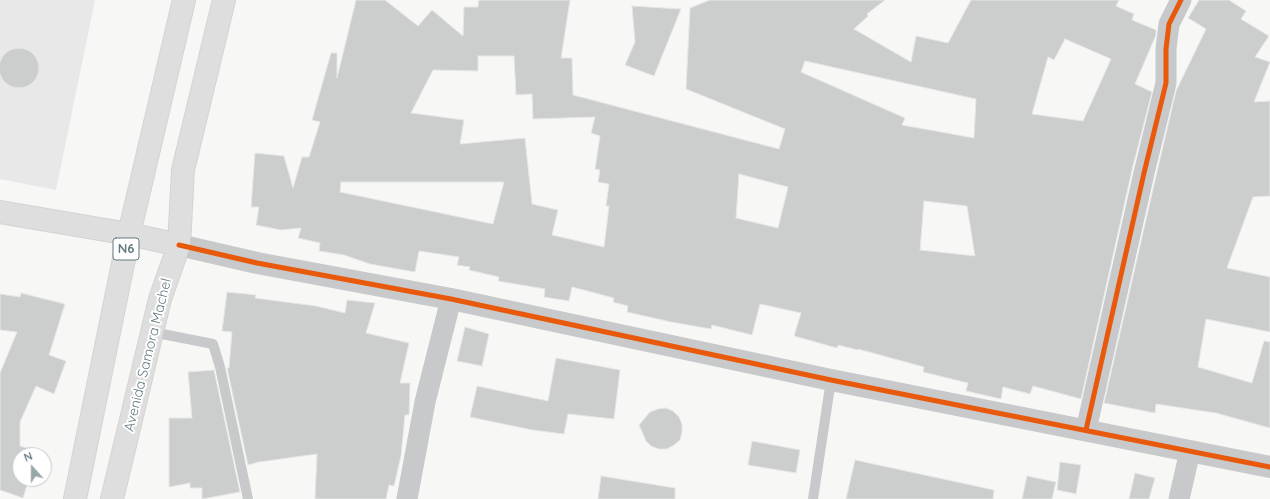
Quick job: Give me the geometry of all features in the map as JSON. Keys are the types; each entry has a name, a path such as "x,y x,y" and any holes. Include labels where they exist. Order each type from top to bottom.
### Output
{"main road":[{"name":"N6","path":"75,499 129,234 184,0"},
{"name":"Avenida Samora Machel","path":"112,499 160,299 179,245 183,170 224,0"},
{"path":"0,212 129,234 179,245"}],"street":[{"path":"1086,430 1142,181 1166,83 1166,49 1169,24 1181,0"},
{"path":"179,245 257,263 451,298 831,380 1270,467"},
{"path":"407,499 425,402 451,298"},
{"path":"1179,499 1190,451"}],"lane":[{"path":"152,332 213,344 220,367 248,499"},
{"path":"813,499 831,380"}],"shaded area":[{"path":"0,0 95,0 56,190 0,179"}],"building":[{"path":"356,0 385,0 418,26 432,10 463,36 464,7 478,7 479,0 570,0 561,58 572,58 573,95 779,149 785,129 686,89 690,8 710,0 885,0 867,14 868,16 854,29 911,62 916,36 948,43 971,0 1119,0 1116,6 1134,14 1132,20 1156,30 1156,35 1135,84 1152,92 1132,170 1081,399 1033,386 1030,394 1003,387 1001,399 966,391 968,383 923,372 924,367 858,349 838,345 837,348 794,336 801,313 760,304 752,335 712,325 711,329 627,312 628,306 613,302 614,298 572,287 569,301 544,297 545,289 498,281 499,277 469,270 470,267 457,265 459,257 419,251 415,272 370,264 344,255 319,251 320,243 298,238 301,228 281,230 256,225 259,207 251,207 255,153 284,156 293,188 302,157 309,157 320,122 312,120 331,53 337,53 337,78","holes":["1065,39 1111,59 1083,121 1032,114 1048,57 1054,60","478,56 514,56 516,95 532,94 533,119 595,117 591,133 600,136 595,169 600,170 598,182 609,184 606,206 609,206 604,247 552,235 558,210 532,204 525,138 460,144 464,120 411,113 433,70 478,71","805,61 976,99 974,138 902,125 905,118 801,72","739,174 788,187 778,228 736,218","341,182 504,182 493,224 340,192","924,201 967,206 975,256 920,250"]},
{"path":"1199,0 1229,0 1246,11 1241,19 1269,36 1255,57 1270,62 1254,102 1270,101 1270,196 1253,197 1227,268 1270,277 1270,332 1206,319 1198,367 1252,383 1264,341 1270,342 1270,428 1216,413 1156,404 1155,413 1104,403 1176,91 1206,29 1188,18"},
{"path":"632,6 681,9 654,76 625,65 635,42"},
{"path":"23,48 30,51 36,57 39,68 38,76 30,85 23,88 15,88 8,85 0,76 -1,64 2,57 11,49"},
{"path":"227,292 256,295 255,298 316,306 345,313 347,300 375,303 366,333 409,343 400,383 410,383 409,415 405,415 401,456 394,486 389,485 386,499 315,499 317,454 259,462 248,465 227,368 229,368 232,332 222,331"},
{"path":"21,293 65,304 49,355 66,361 54,394 36,386 20,422 20,446 23,447 12,447 12,487 26,487 23,498 0,490 0,373 17,332 0,330 0,294 20,297"},
{"path":"465,327 489,334 482,366 457,361"},
{"path":"556,358 620,370 614,419 568,414 564,434 532,430 470,417 477,386 548,401"},
{"path":"214,370 240,492 202,499 202,488 190,488 190,483 169,487 169,418 192,418 188,372"},
{"path":"666,408 673,411 679,417 682,424 682,432 680,440 674,445 667,449 659,449 651,446 646,441 639,425 650,412"},
{"path":"752,441 800,450 796,473 748,465"},
{"path":"855,460 994,490 993,499 846,499"},
{"path":"1060,462 1081,465 1076,494 1057,490"},
{"path":"1135,473 1155,478 1149,499 1129,499"},
{"path":"601,476 675,488 675,499 598,499"},
{"path":"1027,476 1056,482 1052,499 1022,499"}],"cycle path":[{"path":"1086,430 1144,173 1166,83 1166,49 1169,24 1181,0"},
{"path":"179,245 257,263 451,299 831,380 1270,467"}]}
